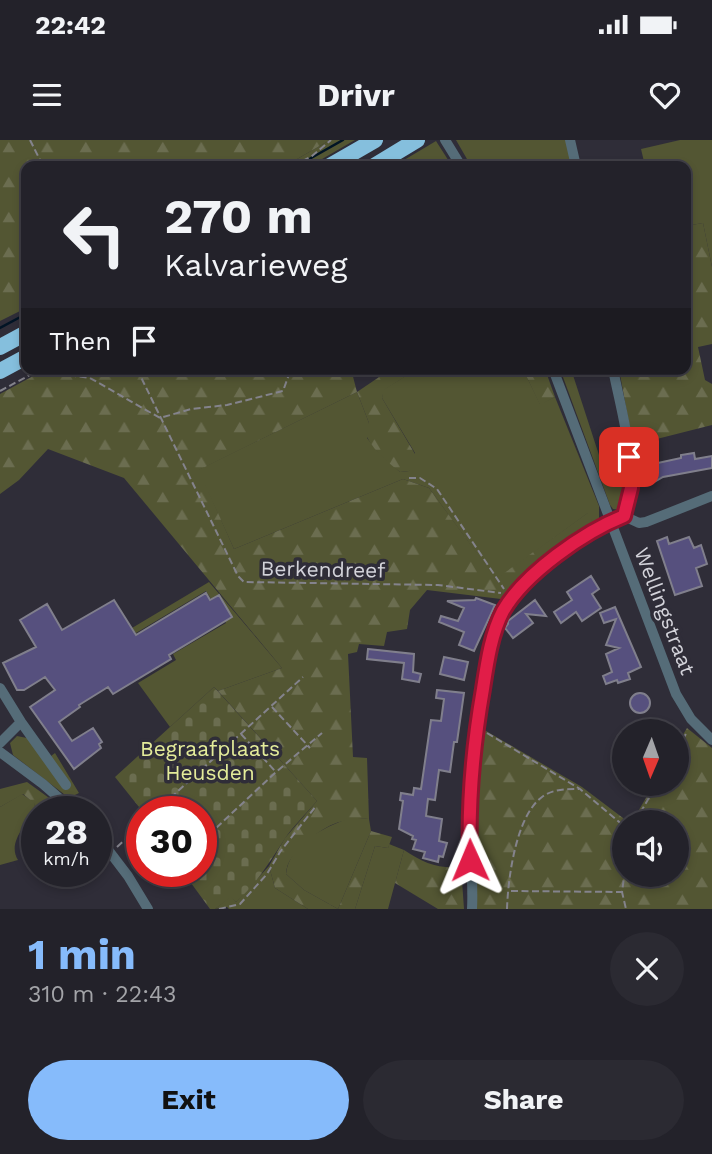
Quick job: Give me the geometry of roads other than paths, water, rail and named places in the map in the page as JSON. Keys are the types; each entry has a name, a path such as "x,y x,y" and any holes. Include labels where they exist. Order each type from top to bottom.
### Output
{"highway":[{"path":"339,161 375,140"},
{"path":"382,161 417,140"},
{"path":"0,347 21,336"},
{"path":"0,371 21,360"}],"street":[{"path":"445,140 458,161"},
{"path":"570,140 575,161"},
{"name":"Wellingstraat","path":"555,375 670,679 685,711 712,740"},
{"path":"614,375 630,467 631,488 624,516"},
{"path":"472,909 468,802 477,726 488,659 496,630 511,598 536,573 589,533 610,522 624,516 639,523 646,522 712,496"},
{"path":"0,688 66,785"},
{"path":"0,743 21,722"},
{"path":"0,752 57,796"},
{"path":"112,855 148,909"}],"waterway":[{"path":"306,161 343,140"},
{"path":"0,328 21,317"}],"park label":[{"name":"Begraafplaats Heusden","path":"210,760"}]}
